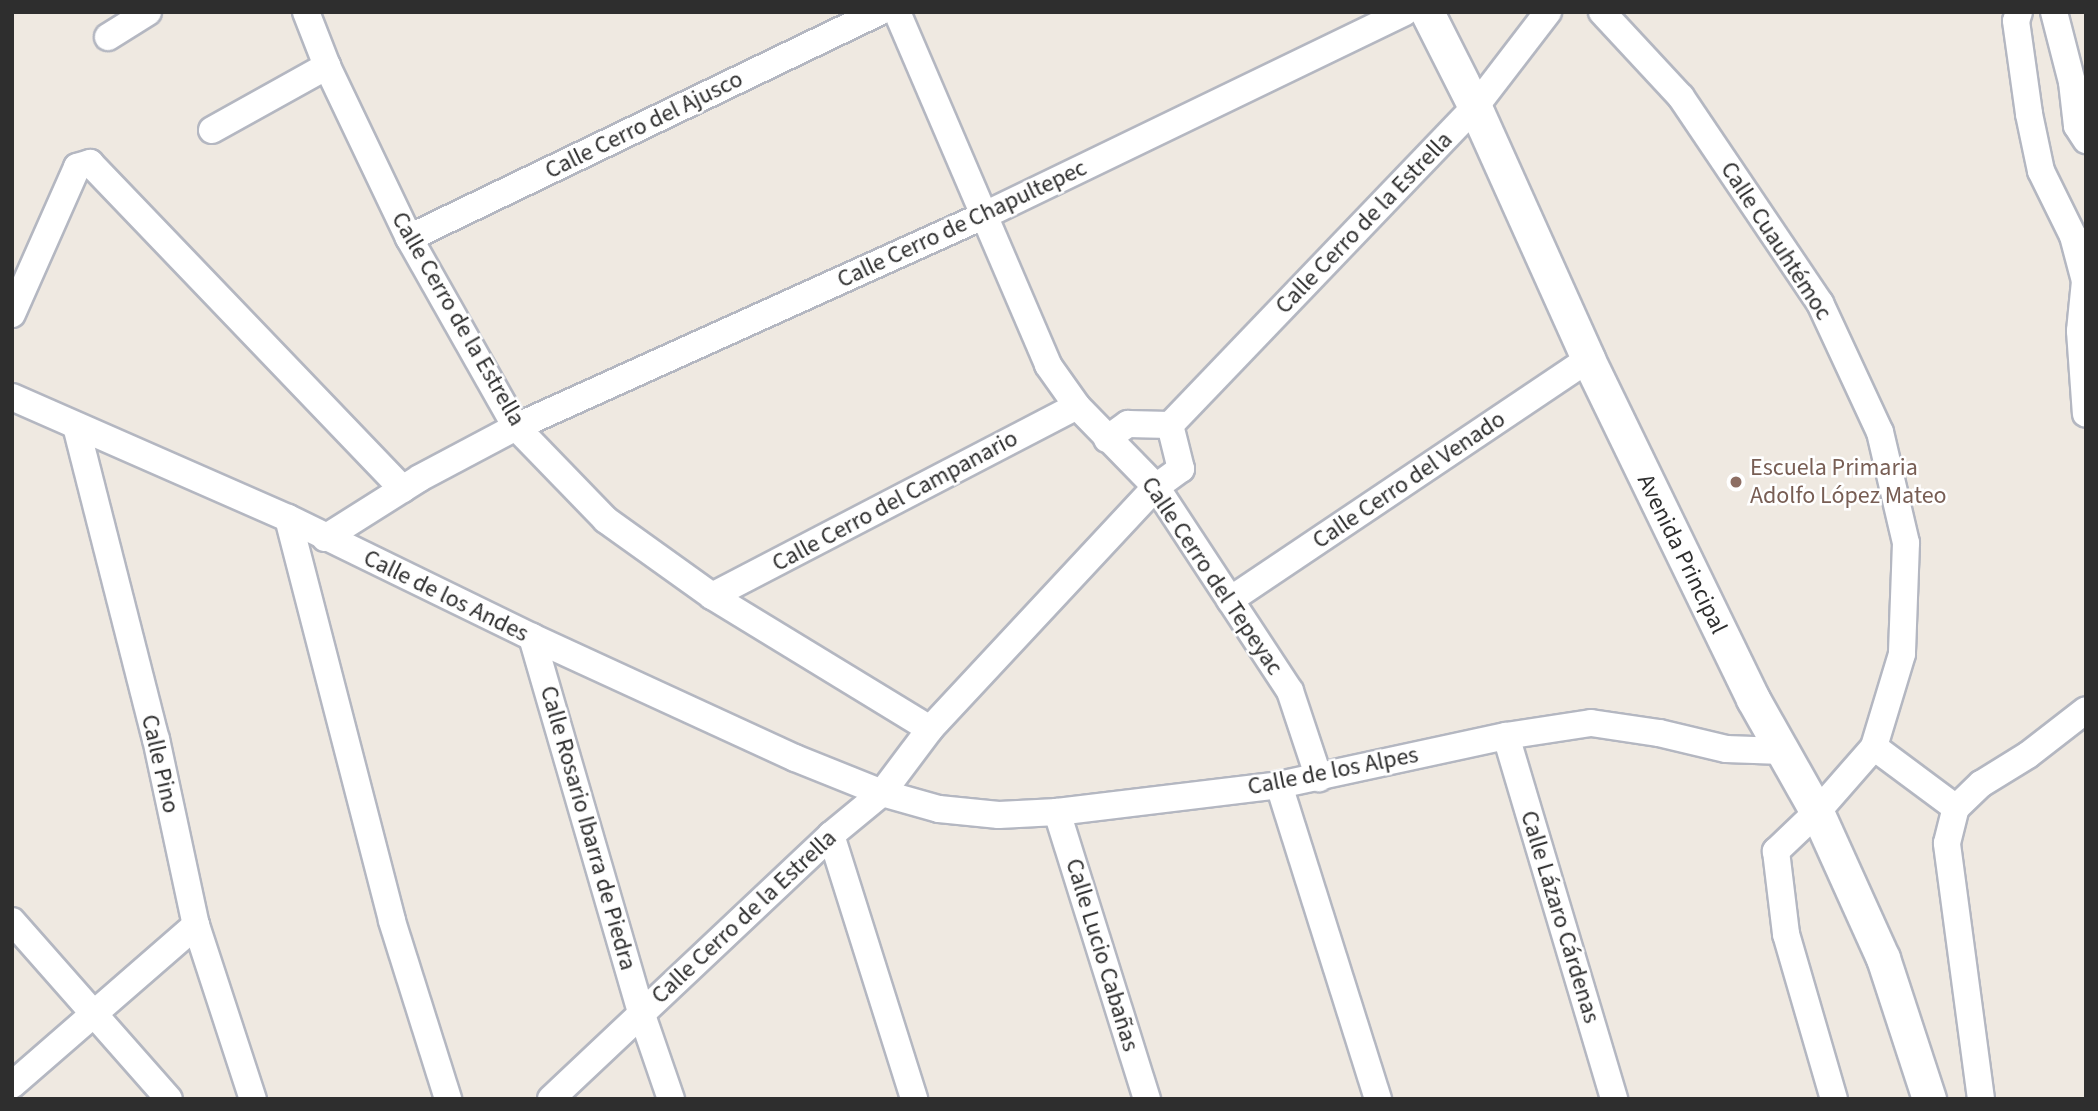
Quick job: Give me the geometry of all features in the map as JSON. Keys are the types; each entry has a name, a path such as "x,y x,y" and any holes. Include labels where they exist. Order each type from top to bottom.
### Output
{"street":[{"path":"108,37 148,12"},
{"name":"Calle Cerro del Ajusco","path":"409,238 879,12"},
{"name":"Calle Cerro del Tepeyac","path":"897,12 1048,365 1077,406 1156,488 1290,691 1319,778"},
{"name":"Calle Cerro de Chapultepec","path":"326,538 403,489 516,427 985,215 1404,12"},
{"name":"Avenida Principal","path":"1427,12 1475,107 1588,359 1752,699 1817,812 1883,958 1929,1099"},
{"name":"Calle Cerro de la Estrella","path":"551,1099 831,835 882,793 930,729 1156,488 1181,468 1170,425 1475,107 1548,12"},
{"name":"Calle Cuauhtémoc","path":"1602,12 1681,97 1821,303 1880,432 1906,544 1902,654 1874,747"},
{"path":"2019,12 2016,21 2040,170 2073,236 2085,281 2080,331 2086,414"},
{"path":"2053,12 2072,82 2077,126 2086,140"},
{"name":"Calle Cerro de la Estrella","path":"311,14 327,66 409,238 516,427 607,520 712,596 930,729"},
{"path":"212,130 327,66"},
{"path":"12,314 77,167 90,163 403,489"},
{"name":"Calle Cerro del Venado","path":"1230,600 1588,359"},
{"name":"Calle de los Andes","path":"12,397 288,518 532,638 795,758 882,793"},
{"name":"Calle Cerro del Campanario","path":"712,596 1077,406"},
{"path":"1107,439 1128,424 1170,425"},
{"name":"Calle Pino","path":"76,426 156,739 197,925 253,1099"},
{"path":"288,518 392,922 449,1099"},
{"name":"Calle Rosario Ibarra de Piedra","path":"532,638 642,1012 671,1099"},
{"path":"1981,1099 1947,843 1956,808 1981,784 2028,755 2086,710"},
{"name":"Calle de los Alpes","path":"882,793 951,810 999,815 1057,812 1279,785 1506,736 1591,723 1659,733 1726,749 1783,751"},
{"name":"Calle Lázaro Cárdenas","path":"1506,736 1614,1099"},
{"path":"1834,1099 1786,934 1776,851 1817,812 1874,747 1956,808"},
{"path":"1279,785 1378,1099"},
{"name":"Calle Lucio Cabañas","path":"1057,812 1147,1099"},
{"path":"831,835 914,1099"},
{"path":"12,921 96,1013 169,1099"},
{"path":"12,1085 197,925"}],"place":[{"name":"Escuela Primaria Adolfo López Mateo","path":"1736,482"}]}
